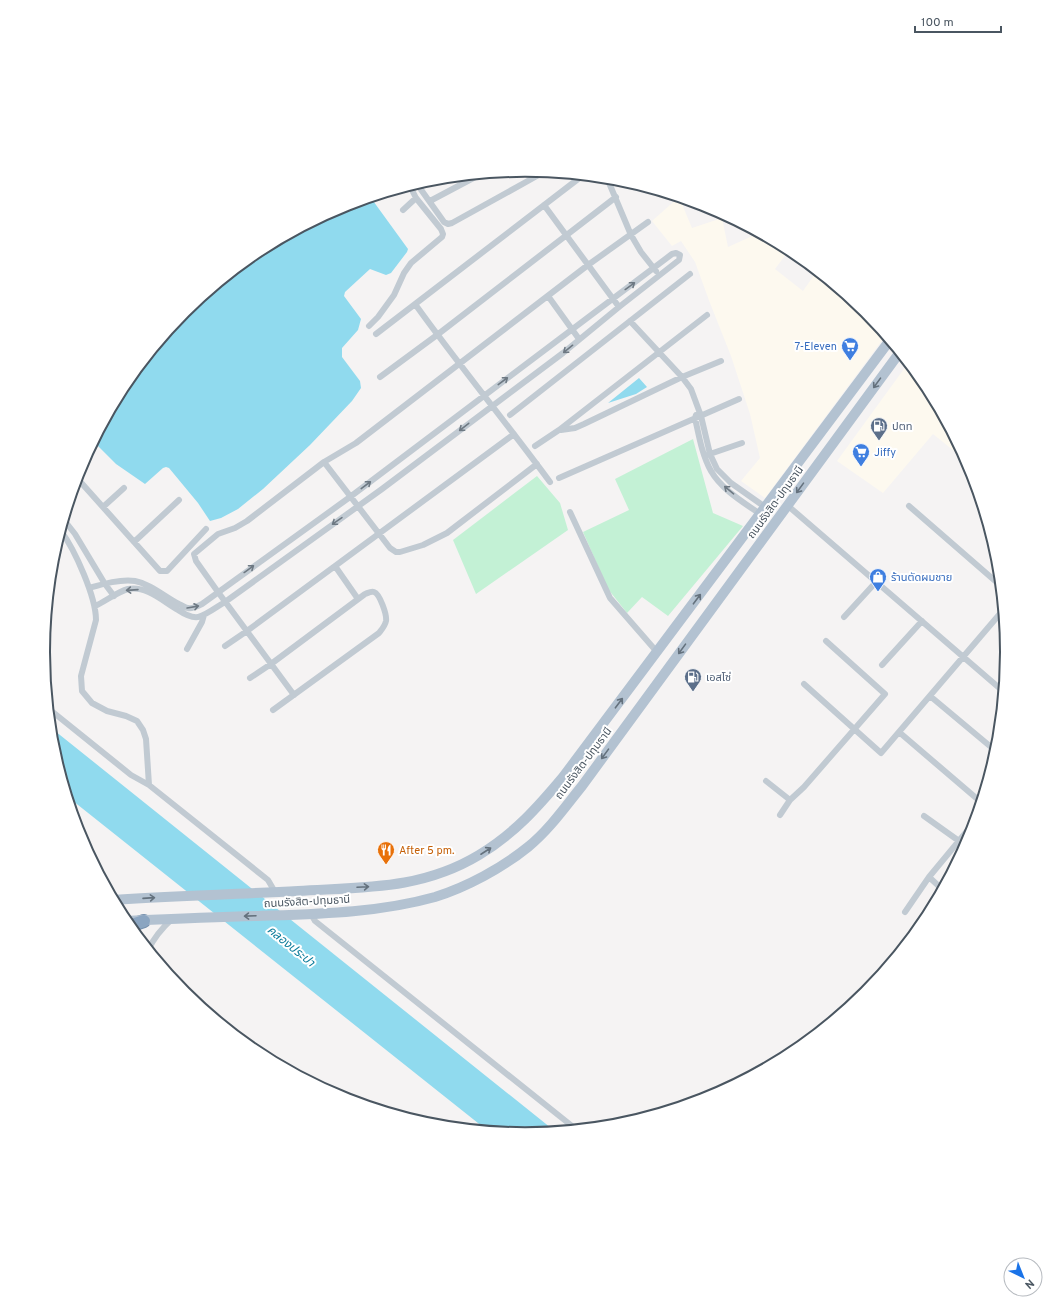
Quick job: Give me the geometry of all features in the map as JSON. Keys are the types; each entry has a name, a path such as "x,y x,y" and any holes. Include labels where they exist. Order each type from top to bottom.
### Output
{"highway":[{"path":"135,924 144,921"}],"main road":[{"name":"ถนนรังสิต-ปทุมธานี","path":"120,900 186,895 272,893 381,886 404,883 427,878 446,871 479,855 515,830 563,777 887,344"},
{"name":"ถนนรังสิต-ปทุมธานี","path":"133,922 183,918 311,914 384,908 436,896 456,889 496,869 528,846 551,824 577,792 897,356"},
{"path":"731,553 745,563"}],"street":[{"path":"421,189 444,222 448,224 534,177"},
{"path":"430,201 469,180"},
{"path":"376,334 577,180"},
{"path":"610,185 631,235 641,252 660,275"},
{"path":"369,326 378,317 394,295 404,273 411,263 442,237 443,234 441,229 416,198 412,191"},
{"path":"380,377 616,197"},
{"path":"403,210 416,198"},
{"path":"544,205 619,307"},
{"path":"294,695 225,602 196,561 194,554 218,534 235,528 247,521 324,462 356,443 588,265 648,222"},
{"path":"89,588 123,581 135,581 149,586 187,608 196,607 202,604 350,497 672,254 676,253 681,257 580,340 446,441 225,602 204,615 192,617 182,613 149,592 136,588 128,589 96,606"},
{"path":"510,415 690,274"},
{"path":"548,296 580,340"},
{"path":"415,304 550,482"},
{"path":"534,446 559,430 707,315"},
{"path":"630,321 682,377 691,389 698,408 698,417 712,473 720,483 737,497 763,510"},
{"path":"559,430 575,428 682,377 721,361"},
{"path":"529,362 537,372"},
{"path":"559,478 739,399"},
{"path":"438,430 446,441"},
{"path":"225,646 514,434"},
{"path":"707,455 742,444"},
{"path":"324,462 378,534 390,548 396,552 423,545 447,533 537,464"},
{"path":"81,483 158,569 163,572 167,571 206,530"},
{"path":"103,507 124,488"},
{"path":"134,542 179,500"},
{"path":"787,505 1000,688"},
{"path":"909,506 995,580"},
{"path":"570,512 610,598 657,652"},
{"path":"67,524 114,596"},
{"path":"64,538 73,552 96,606 96,620 81,676 82,691 92,703 97,706 137,721 143,730 146,740 149,785"},
{"path":"335,566 358,599"},
{"path":"844,617 876,582"},
{"path":"250,678 365,594 372,591 378,595 386,620 379,633 273,710"},
{"path":"804,684 880,753 999,614"},
{"path":"187,649 200,626 204,615"},
{"path":"882,665 922,621"},
{"path":"780,815 790,800 804,787 885,694 826,641"},
{"path":"930,696 991,747"},
{"path":"54,713 131,775 149,785 268,880 272,893"},
{"path":"899,732 978,799"},
{"path":"766,781 790,800"},
{"path":"924,816 959,841"},
{"path":"905,912 929,877 965,833"},
{"path":"929,877 939,886"},
{"path":"311,914 315,922 571,1126"},
{"path":"151,945 165,925 172,919"}],"shaded area":[{"path":"675,201 682,203 692,228 720,219 722,220 728,247 753,236 786,255 775,269 803,291 814,275 862,316 883,339 765,498 741,481 760,458 750,414 731,356 695,262 681,241 672,246 652,221"},
{"path":"906,367 921,388 957,453 933,434 883,493 837,461"}],"green space":[{"path":"693,439 713,513 743,526 668,616 642,597 627,613 608,589 583,532 629,510 615,479"},
{"path":"537,476 560,503 568,530 476,594 453,540"}],"water":[{"path":"374,202 408,249 391,273 386,275 370,269 345,292 344,296 361,319 358,330 342,348 342,357 360,381 361,388 352,401 310,445 263,489 238,509 221,518 210,521 198,503 169,468 163,468 145,484 116,464 97,445 99,442 130,388 148,363 189,316 236,275 261,257 315,226"},
{"path":"639,378 647,387 636,394 608,403"},
{"name":"คลองประปา","path":"57,733 550,1127 526,1128 481,1126 74,802 66,776"}],"place":[{"name":"7-Eleven","path":"850,361"},
{"name":"ปตท","path":"879,441"},
{"name":"Jiffy","path":"861,467"},
{"name":"ร้านตัดผมชาย","path":"878,592"},
{"name":"เอสโซ่","path":"693,692"},
{"name":"After 5 pm.","path":"386,865"}]}
